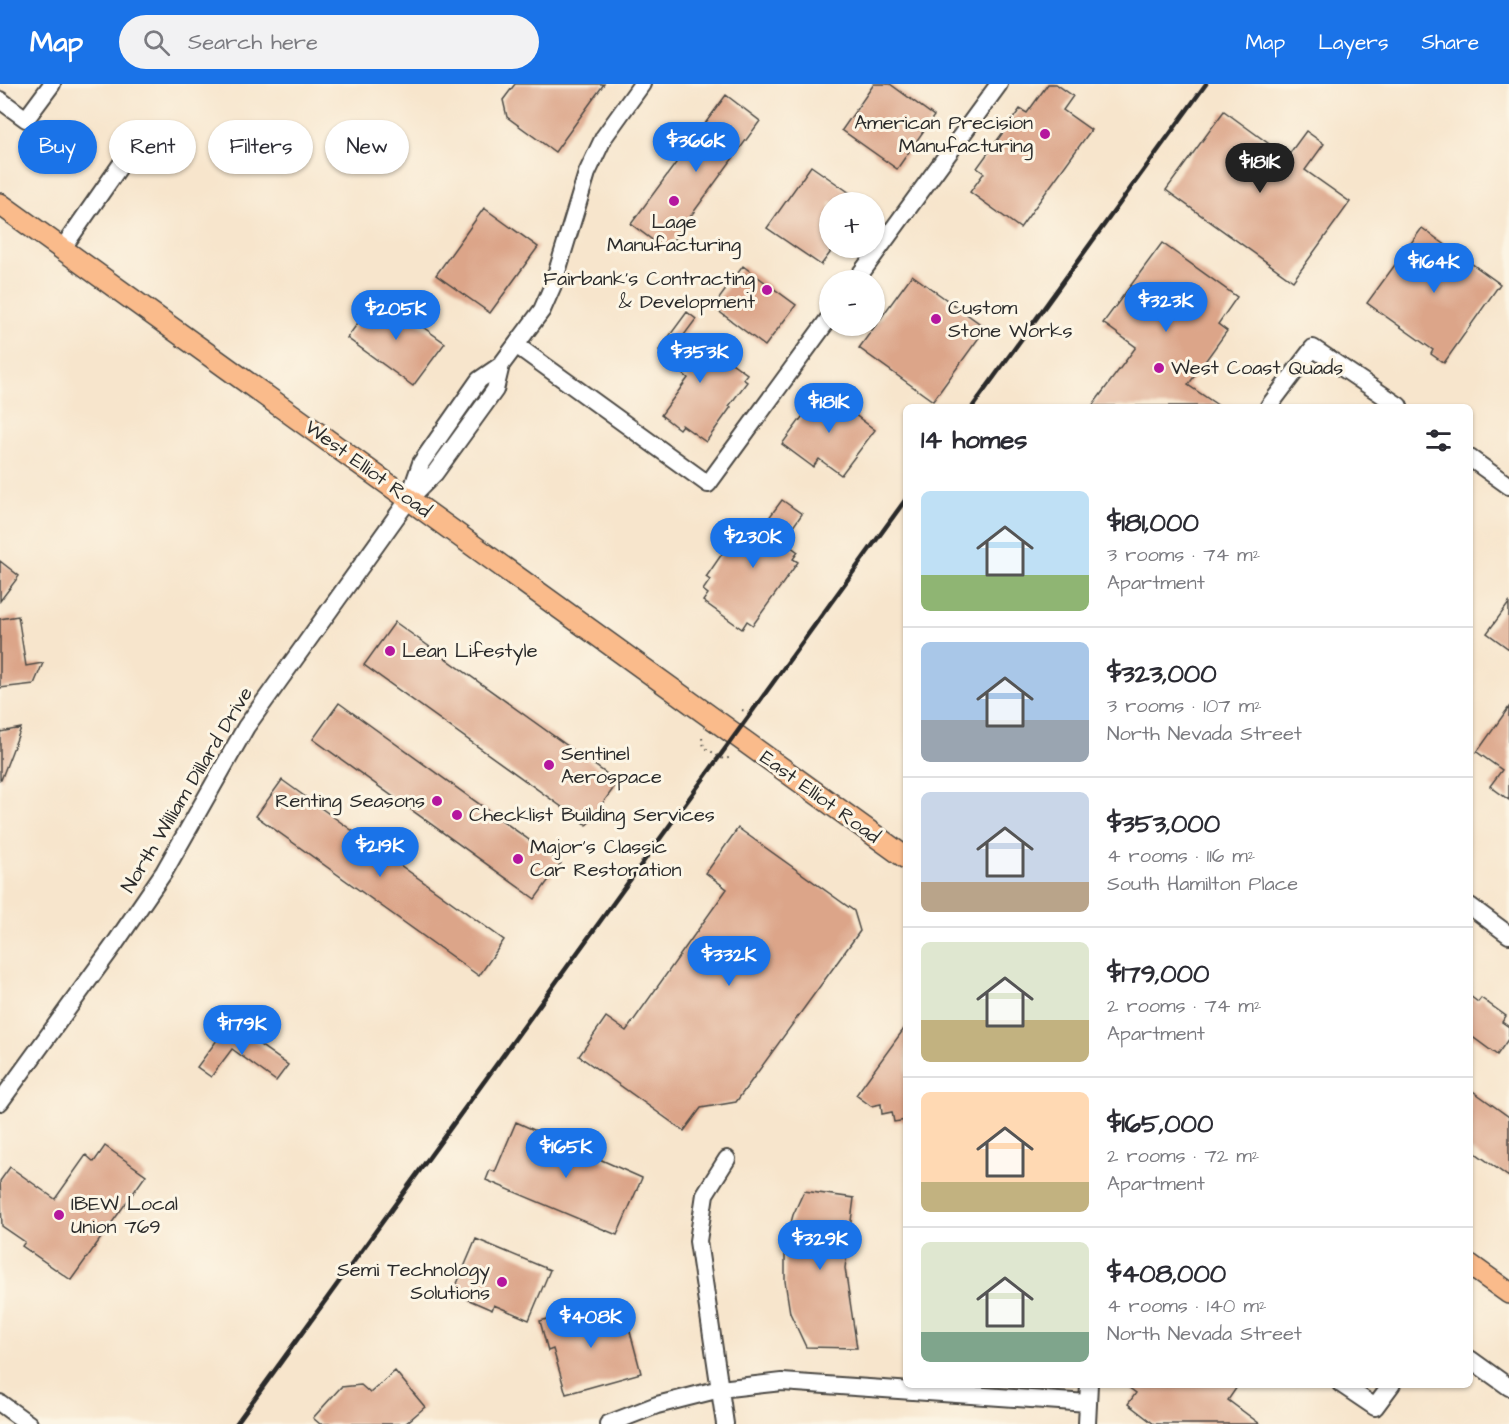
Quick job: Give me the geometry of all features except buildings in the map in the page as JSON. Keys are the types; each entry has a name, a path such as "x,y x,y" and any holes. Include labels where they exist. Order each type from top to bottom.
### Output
{"main road":[{"name":"West Elliot Road","path":"0,204 735,735"},
{"name":"East Elliot Road","path":"735,735 903,856"},
{"path":"1473,1273 1509,1293"}],"street":[{"path":"0,100 26,119 52,84"},
{"name":"North William Dillard Drive","path":"0,1102 164,872 246,726 409,499 421,463 479,380 501,365 542,310 553,285 587,172 604,137 642,84"},
{"path":"863,270 999,84"},
{"path":"62,249 114,174"},
{"path":"516,345 708,484 819,332"},
{"path":"1271,404 1313,348 1396,404"},
{"path":"1473,460 1509,486"},
{"path":"1473,908 1509,935"},
{"path":"725,1424 698,1241 705,1194 727,1160"},
{"path":"1473,1361 1509,1387"},
{"path":"608,1424 657,1405 720,1389 782,1382 1088,1403"},
{"path":"1087,1424 1089,1388"},
{"path":"1347,1388 1375,1407 1389,1388"},
{"path":"0,1403 29,1424"}],"path":[{"path":"742,710 748,712"},
{"path":"702,738 704,747 723,759 729,758"}],"railway":[{"path":"974,404 1206,84"},
{"path":"236,1424 903,503"}],"place":[{"name":"American Precision Manufacturing","path":"1045,134"},
{"name":"Lage Manufacturing","path":"674,201"},
{"name":"Fairbank's Contracting & Development","path":"767,290"},
{"name":"Custom Stone Works","path":"936,319"},
{"name":"West Coast Quads","path":"1159,368"},
{"name":"Lean Lifestyle","path":"390,651"},
{"name":"Sentinel Aerospace","path":"549,765"},
{"name":"Renting Seasons","path":"437,801"},
{"name":"Checklist Building Services","path":"457,815"},
{"name":"Major's Classic Car Restoration","path":"518,859"},
{"name":"IBEW Local Union 769","path":"59,1215"},
{"name":"Semi Technology Solutions","path":"502,1282"}]}
